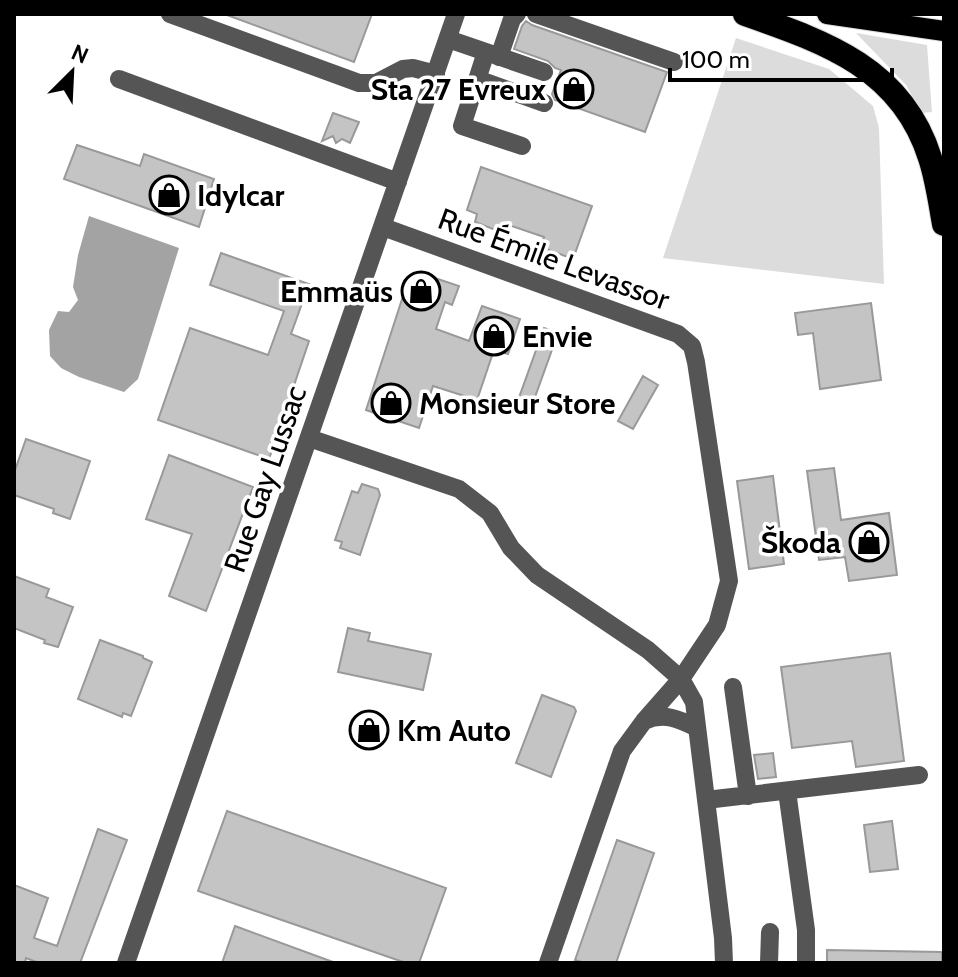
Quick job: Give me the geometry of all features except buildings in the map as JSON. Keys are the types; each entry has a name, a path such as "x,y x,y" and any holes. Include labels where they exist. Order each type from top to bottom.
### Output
{"highway":[{"path":"745,14 847,55 890,87 917,126 930,156 944,224"}],"main road":[{"path":"827,14 944,31"}],"street":[{"path":"170,14 359,83 376,83 403,69 413,68 436,74"},
{"name":"Rue Gay Lussac","path":"126,963 456,14"},
{"path":"517,14 477,79 462,126 522,146"},
{"path":"536,14 674,62"},
{"path":"448,39 544,72"},
{"path":"119,79 398,182"},
{"path":"477,79 544,103"},
{"name":"Rue Émile Levassor","path":"383,227 678,334 692,346 729,581 717,625 681,679 622,751 548,963"},
{"path":"309,438 459,489 490,513 511,548 537,575 648,650 681,679 694,702 724,963"},
{"path":"733,687 748,796"},
{"path":"644,721 668,716 697,728"},
{"path":"706,800 919,775"},
{"path":"787,791 806,930 806,963"},
{"path":"769,963 770,932"}],"shaded area":[{"path":"856,33 927,45 932,112 922,113 906,85"},
{"path":"736,38 829,69 873,106 879,128 884,284 663,258"},
{"path":"89,216 179,248 138,379 124,392 79,377 61,368 50,356 49,330 58,311 69,312 78,300 73,287"}],"place":[{"name":"Sta 27 Evreux","path":"574,89"},
{"name":"Idylcar","path":"169,195"},
{"name":"Emmaüs","path":"421,291"},
{"name":"Envie","path":"494,336"},
{"name":"Monsieur Store","path":"391,403"},
{"name":"Škoda","path":"869,542"},
{"name":"Km Auto","path":"369,730"}]}
